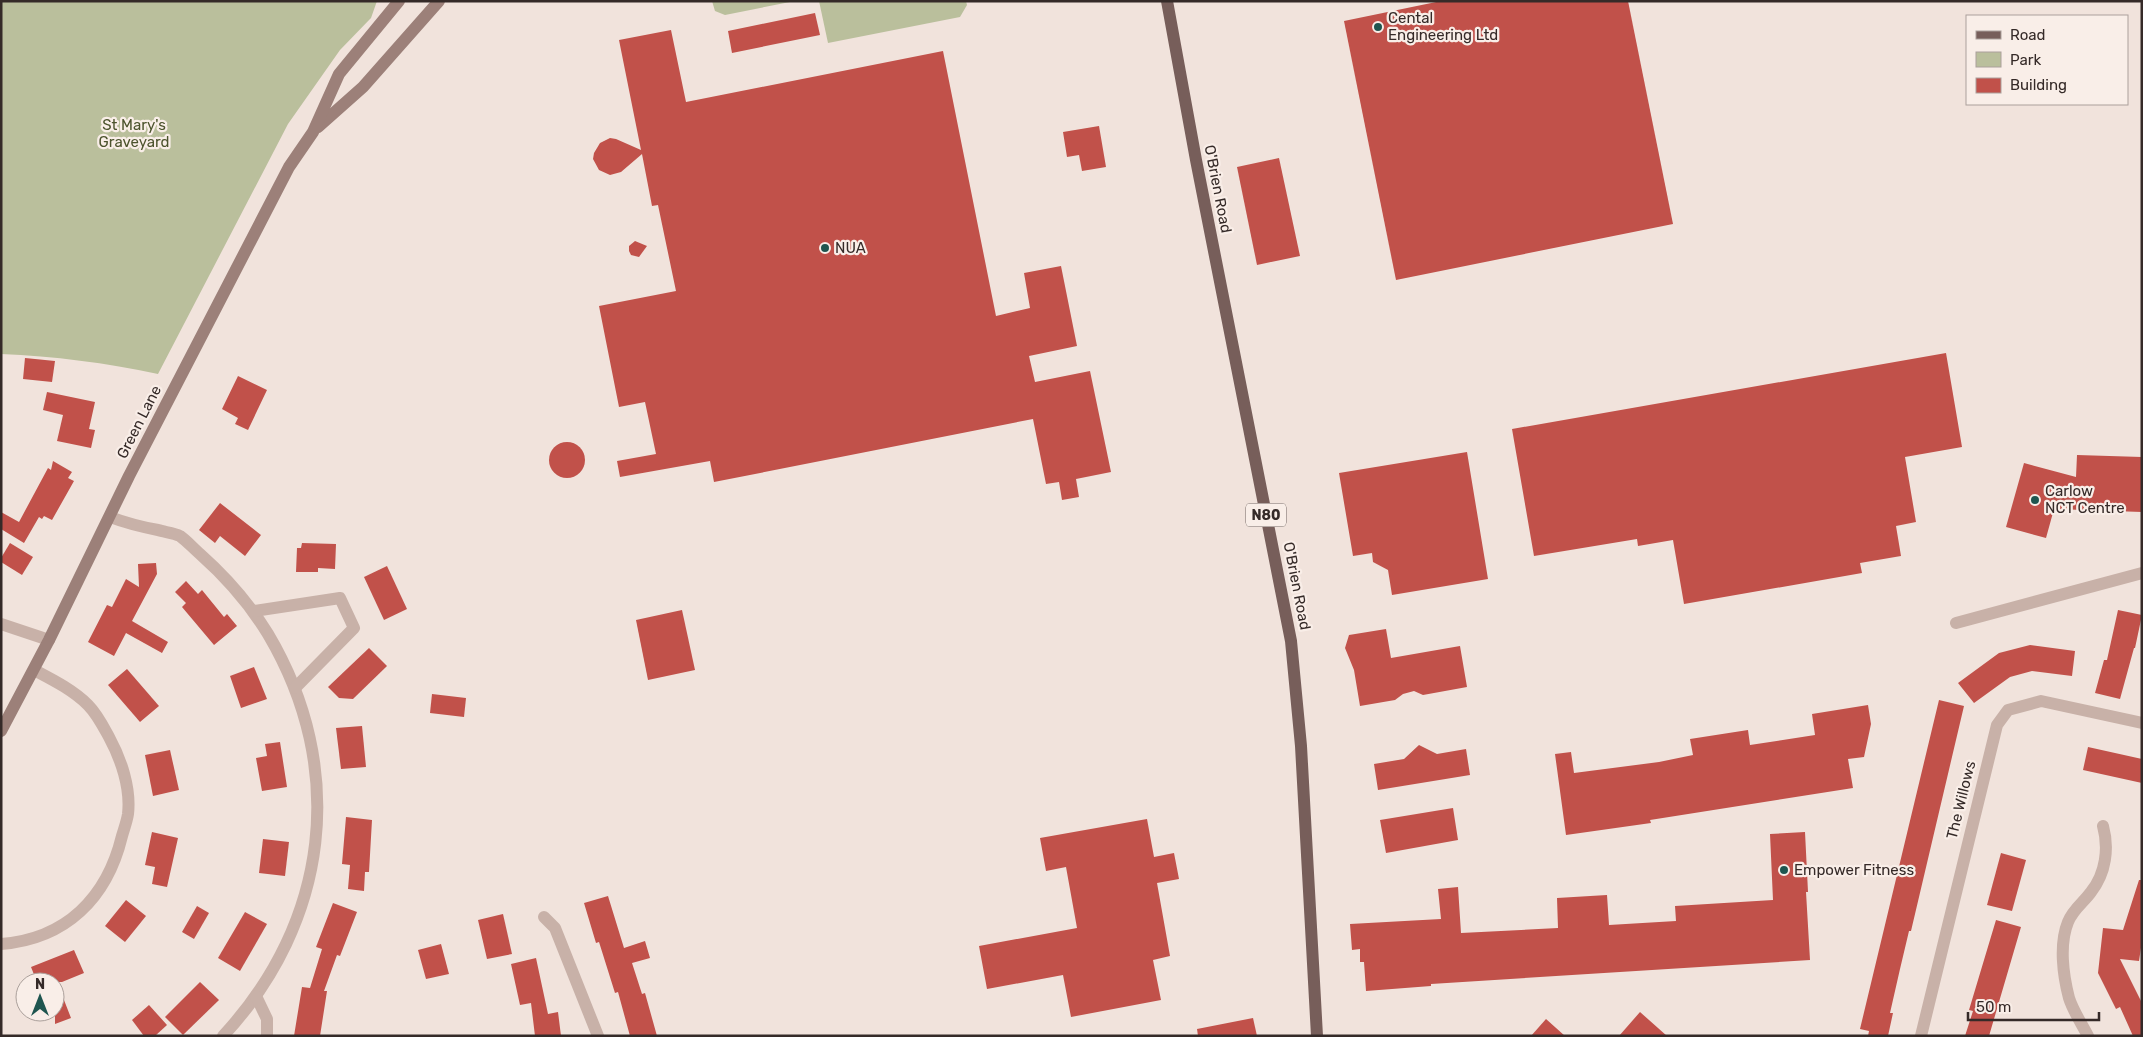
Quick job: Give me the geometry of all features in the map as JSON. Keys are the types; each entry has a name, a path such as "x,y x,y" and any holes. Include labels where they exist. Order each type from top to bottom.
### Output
{"main road":[{"path":"384,19 386,1"},
{"path":"313,132 339,74 399,1"},
{"path":"313,132 363,87 438,1"},
{"name":"O'Brien Road","path":"1167,1 1199,178 1291,641 1301,746 1318,1036"},
{"name":"Green Lane","path":"1,731 34,670 129,476 289,167 313,132"}],"street":[{"path":"110,517 126,523 179,536 232,585 254,611 283,660 295,688 315,762 316,834 312,871 300,911 281,953 256,996 223,1036"},
{"path":"1956,623 2142,573"},
{"path":"254,611 340,598 354,628 295,688"},
{"path":"1,624 49,640"},
{"path":"1,944 24,942 62,927 86,906 101,887 116,861 128,813 125,779 118,755 103,724 88,706 74,694 34,670"},
{"name":"The Willows","path":"1921,1036 1997,724 2008,710 2041,700 2142,723"},
{"path":"2088,1036 2070,999 2064,963 2064,942 2068,922 2080,904 2092,891 2101,873 2108,851 2103,826"},
{"path":"544,917 554,928 598,1036"},
{"path":"256,996 267,1019 267,1036"}],"green space":[{"name":"St Mary's Graveyard","path":"1,1 377,1 371,18 340,50 288,124 158,374 41,356 1,354"},
{"path":"712,1 795,1 725,15 715,11"},
{"path":"819,1 966,1 967,5 960,17 828,43"}],"building":[{"path":"1441,1 1628,1 1673,224 1396,280 1344,21"},
{"path":"815,13 820,35 732,53 728,31"},
{"name":"NUA","path":"671,30 686,102 943,51 996,316 1030,308 1024,273 1061,266 1077,346 1029,356 1035,382 1090,371 1111,472 1076,479 1079,497 1062,500 1059,482 1046,484 1033,419 714,482 710,461 620,477 617,461 656,454 645,402 619,407 599,306 676,291 658,205 652,206 642,154 621,172 610,175 599,170 593,159 600,143 610,138 641,150 619,40"},
{"path":"1099,126 1106,167 1082,171 1079,155 1067,157 1063,132"},
{"path":"1279,158 1300,256 1257,265 1237,167"},
{"path":"635,241 647,246 639,257 631,255 629,251 629,246"},
{"path":"1946,353 1962,447 1905,457 1916,522 1896,526 1901,556 1860,563 1862,573 1684,604 1673,540 1638,546 1637,539 1534,556 1512,429"},
{"path":"25,358 55,361 52,382 23,379"},
{"path":"238,376 267,390 248,430 235,424 238,418 222,409"},
{"path":"47,392 95,402 89,429 95,430 91,448 57,441 63,415 43,410"},
{"path":"567,442 574,443 580,447 584,453 584,467 580,473 574,477 567,478 560,477 554,473 550,467 549,460 550,453 554,447 560,443"},
{"path":"1467,452 1488,579 1392,595 1388,570 1373,562 1372,553 1353,556 1339,473"},
{"path":"2077,455 2142,457 2142,512 2054,509 2046,538 2006,527 2024,463 2076,477"},
{"path":"53,461 72,472 68,478 74,481 52,520 44,516 42,519 39,517 24,543 1,529 1,512 19,522 48,468 51,470"},
{"path":"220,503 261,535 245,556 220,536 215,543 199,530"},
{"path":"10,543 33,557 22,575 1,562 1,558"},
{"path":"302,543 336,544 335,569 318,568 318,572 296,572 297,548 301,548"},
{"path":"156,563 157,574 132,621 168,642 162,653 126,633 114,656 88,642 107,605 112,607 126,579 139,587 138,564"},
{"path":"387,566 407,609 384,620 364,577"},
{"path":"186,581 198,594 202,590 224,617 227,614 237,626 214,645 182,607 186,603 175,592"},
{"path":"682,610 695,670 648,680 636,620"},
{"path":"2118,610 2142,615 2135,648 2120,699 2095,693 2104,660 2107,660"},
{"path":"1386,629 1391,658 1460,646 1467,687 1423,695 1414,691 1403,694 1395,700 1360,706 1354,670 1345,648 1349,635"},
{"path":"2030,645 2075,651 2072,676 2032,671 2010,677 1974,703 1958,683 1999,653"},
{"path":"369,648 387,666 353,699 339,698 328,687"},
{"path":"254,667 267,699 241,708 230,676"},
{"path":"127,669 159,706 140,722 108,685"},
{"path":"432,694 466,698 464,717 430,713"},
{"path":"1939,700 1964,706 1911,931 1909,931 1900,969 1890,1013 1893,1013 1888,1036 1868,1036 1869,1031 1860,1029"},
{"path":"1868,705 1871,724 1864,757 1848,759 1853,788 1650,820 1651,823 1566,835 1555,754 1571,752 1574,773 1659,762 1693,755 1690,739 1748,730 1750,745 1815,735 1812,714"},
{"path":"362,726 366,767 341,769 336,728"},
{"path":"280,742 287,787 262,791 256,758 267,756 265,744"},
{"path":"1419,745 1437,754 1466,749 1470,775 1378,790 1374,764 1404,759"},
{"path":"2088,747 2142,759 2142,783 2083,770"},
{"path":"170,750 179,790 153,796 145,755"},
{"path":"1453,808 1458,840 1386,853 1380,820"},
{"path":"346,817 372,820 369,872 365,872 364,891 348,889 350,865 342,864"},
{"path":"1147,819 1154,857 1174,853 1179,879 1157,883 1170,956 1153,960 1161,1000 1071,1017 1063,975 987,989 979,946 1077,928 1066,867 1046,871 1040,838"},
{"path":"152,832 178,838 167,887 152,884 155,867 145,865"},
{"path":"1805,832 1810,960 1431,984 1431,986 1366,991 1364,962 1360,962 1360,949 1352,950 1350,924 1441,919 1438,889 1458,887 1461,933 1558,928 1557,898 1607,895 1609,925 1676,921 1675,906 1773,900 1770,834"},
{"path":"263,839 289,842 285,876 259,873"},
{"path":"2001,853 2026,860 2012,911 1987,905"},
{"path":"2139,880 2142,880 2142,941 2139,961 2120,959 2142,1003 2142,1036 2133,1036 2120,1007 2116,1009 2098,973 2103,928 2123,930"},
{"path":"608,896 624,948 645,941 650,958 632,963 642,994 645,993 657,1036 630,1036 618,992 615,993 599,942 596,943 584,903"},
{"path":"126,900 146,916 125,942 105,926"},
{"path":"333,903 357,912 340,956 337,955 324,991 327,991 320,1036 294,1036 302,987 310,988 322,949 316,947"},
{"path":"197,906 209,913 194,939 182,932"},
{"path":"245,912 267,924 240,971 218,958"},
{"path":"503,914 512,954 487,959 478,920"},
{"path":"1996,920 2021,927 1989,1036 1965,1036 1973,1011 1969,1010"},
{"path":"441,944 449,974 426,979 418,950"},
{"path":"74,950 84,973 65,981 65,972 33,972 31,967"},
{"path":"536,958 548,1014 558,1012 561,1036 535,1036 531,1003 520,1005 511,964"},
{"path":"200,982 219,1000 183,1035 165,1017"},
{"path":"65,1003 71,1018 65,1020"},
{"path":"149,1005 167,1025 155,1036 144,1036 132,1020"},
{"path":"1640,1012 1667,1036 1619,1036"},
{"path":"1253,1018 1257,1036 1198,1036 1197,1029"},
{"path":"1546,1019 1565,1036 1531,1036"}],"place":[{"name":"Cental Engineering Ltd","path":"1378,27"},
{"name":"NUA","path":"825,248"},
{"name":"Carlow NCT Centre","path":"2035,500"},
{"name":"Empower Fitness","path":"1784,870"}]}
